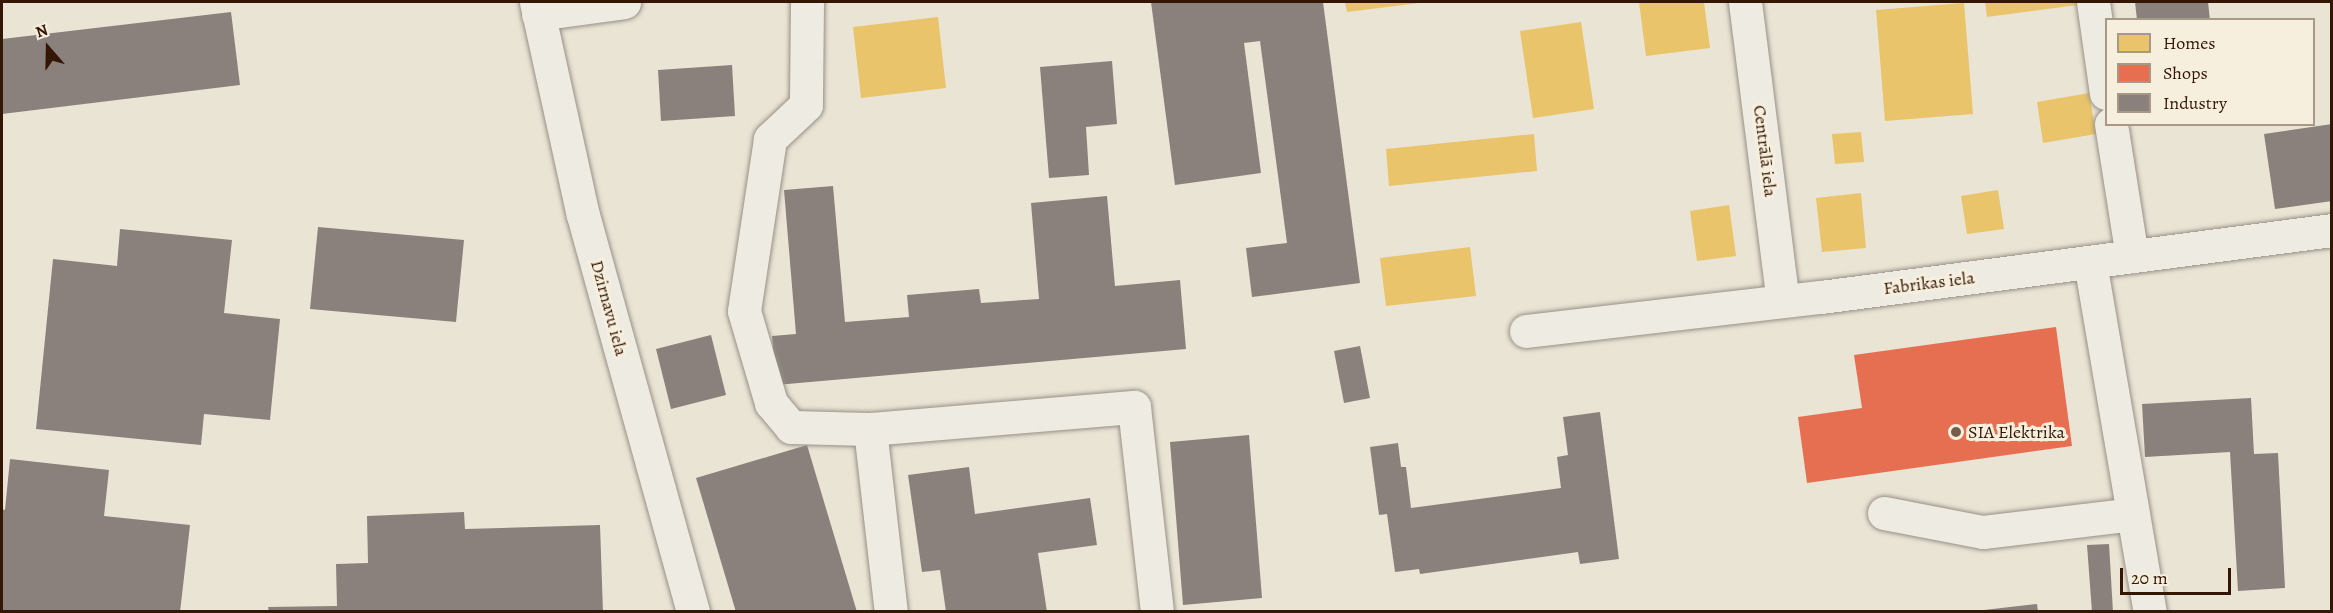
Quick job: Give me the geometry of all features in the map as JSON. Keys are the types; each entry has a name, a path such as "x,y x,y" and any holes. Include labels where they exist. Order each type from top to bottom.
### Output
{"street":[{"path":"537,8 624,2"},
{"path":"807,2 806,105 770,139 744,311 771,403 791,427 870,429 1134,406 1157,612"},
{"name":"Centrālā iela","path":"1745,2 1783,301"},
{"path":"2093,2 2105,86"},
{"name":"Dzirnavu iela","path":"537,8 583,215 693,612"},
{"path":"2111,126 2132,256"},
{"name":"Fabrikas iela","path":"1526,331 1783,301 2331,230"},
{"path":"2090,262 2150,612"},
{"path":"870,429 891,612"},
{"path":"1884,513 1983,532 2133,514"}],"building: Homes":[{"path":"1345,2 1419,2 1419,3 1347,12"},
{"path":"1639,2 1704,2 1710,48 1646,56"},
{"path":"1985,2 2077,2 2078,5 1987,17"},
{"path":"1964,3 1973,114 1885,121 1876,10"},
{"path":"938,17 946,88 861,98 853,27"},
{"path":"1581,22 1594,109 1533,118 1520,31"},
{"path":"2089,93 2096,134 2043,143 2037,102"},
{"path":"1861,132 1864,162 1835,164 1832,134"},
{"path":"1534,134 1537,171 1389,186 1386,149"},
{"path":"1998,190 2004,229 1967,234 1961,196"},
{"path":"1861,193 1866,248 1822,252 1816,198"},
{"path":"1729,205 1736,256 1697,261 1690,211"},
{"path":"1470,247 1476,296 1386,306 1380,258"}],"building: Shops":[{"path":"2056,327 2072,446 1807,483 1798,417 1862,408 1854,355"}],"building: Industry":[{"path":"1151,2 1323,2 1360,283 1252,297 1246,248 1287,243 1260,41 1244,43 1261,173 1175,185"},
{"path":"2135,2 2208,2 2210,18 2137,18"},
{"path":"231,12 240,85 2,114 2,39"},
{"path":"1112,61 1117,124 1086,127 1089,175 1049,178 1040,67"},
{"path":"732,65 735,116 661,121 658,70"},
{"path":"2332,124 2332,201 2275,209 2264,134"},
{"path":"833,186 845,322 909,317 907,295 979,289 981,303 1039,299 1031,203 1107,196 1115,286 1180,280 1186,349 776,385 772,336 796,334 784,190"},
{"path":"318,227 464,240 456,322 310,309"},
{"path":"120,229 232,240 224,313 280,319 270,420 204,414 201,445 36,429 53,259 117,266"},
{"path":"711,335 726,395 671,409 656,349"},
{"path":"1360,346 1370,398 1344,403 1334,351"},
{"path":"2251,398 2254,454 2278,453 2285,588 2238,591 2230,452 2145,457 2142,404"},
{"path":"1600,412 1619,559 1580,564 1578,552 1420,574 1419,569 1395,572 1387,514 1379,515 1370,447 1398,443 1401,467 1406,467 1411,508 1561,488 1557,457 1568,455 1563,417"},
{"path":"1249,435 1262,598 1183,605 1170,442"},
{"path":"807,445 857,612 736,612 696,478"},
{"path":"10,459 109,470 104,516 190,525 180,612 2,612 2,509 5,510"},
{"path":"969,467 975,514 1090,498 1097,545 1038,553 1047,612 946,612 940,570 922,572 908,475"},
{"path":"464,512 465,529 600,525 603,612 269,612 268,607 337,606 336,564 368,563 367,516"},
{"path":"2109,544 2113,612 2092,612 2087,545"},
{"path":"2037,604 2038,612 1984,612 1984,610"}],"place":[{"name":"SIA Elektrika","path":"1956,432"}]}
